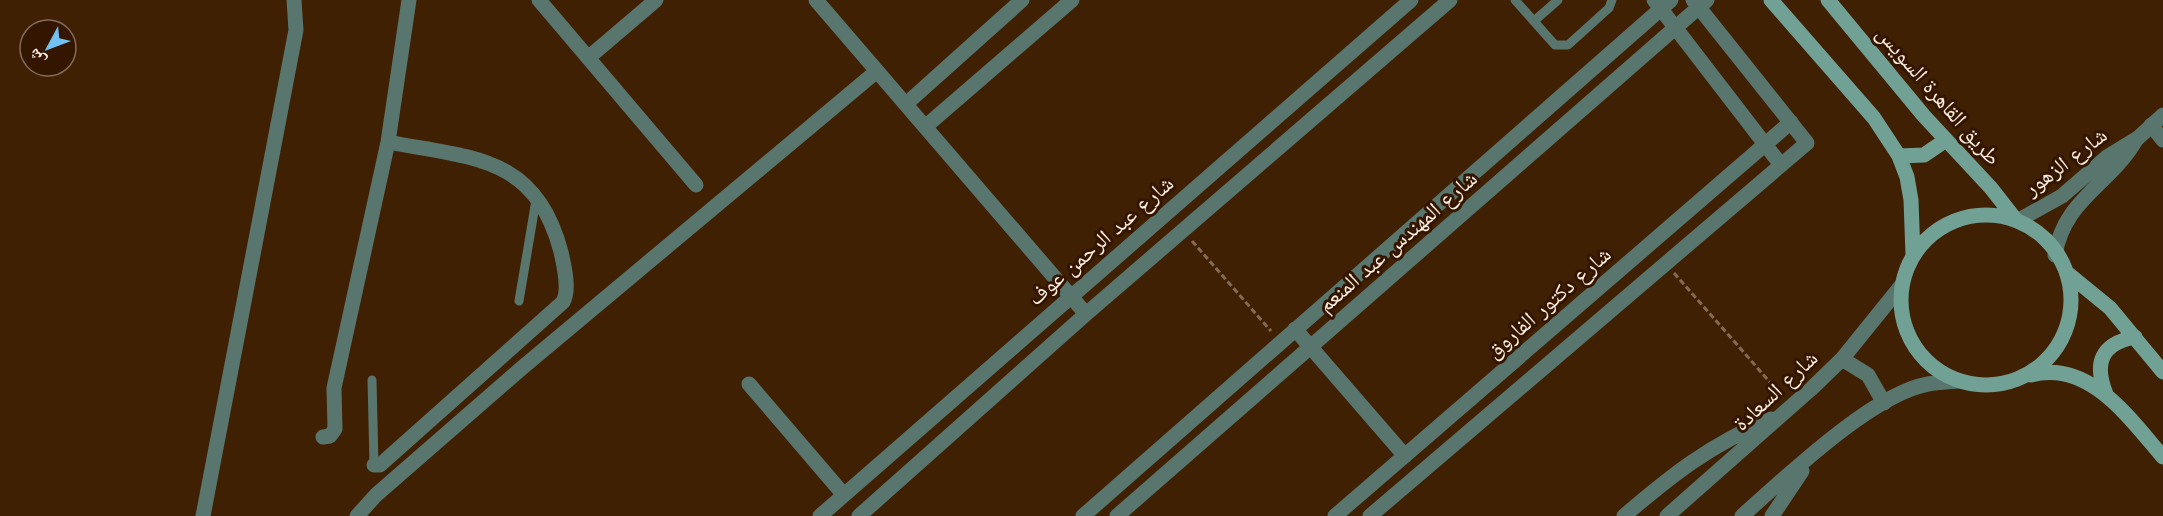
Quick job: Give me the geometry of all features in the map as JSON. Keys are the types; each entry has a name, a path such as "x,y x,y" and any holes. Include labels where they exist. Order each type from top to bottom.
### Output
{"main road":[{"path":"1771,0 1874,118 1899,156 1911,200 1913,255"},
{"name":"طريق القاهرة السويس","path":"1828,0 1946,140 2018,220"},
{"path":"1899,156 1924,155 1946,140"},
{"path":"2163,372 2110,308 2066,272 2038,234 2018,220 1977,215 1958,219 1933,233 1913,255 1901,286 1903,318 1907,333 1920,354 1938,370 1960,381 1980,385 2002,384 2043,372 2064,374 2086,382 2106,394 2163,457"},
{"path":"2022,377 2050,356 2067,325 2071,298 2066,272"},
{"path":"2106,394 2099,377 2102,359 2113,345 2135,337"}],"street":[{"path":"203,516 296,30 294,0"},
{"path":"323,437 330,436 335,429 334,388 388,142 409,0"},
{"path":"538,0 696,184"},
{"path":"588,58 656,0"},
{"path":"816,0 1086,314"},
{"path":"906,104 1022,0"},
{"path":"925,127 1072,0"},
{"name":"شارع عبد الرحمن عوف","path":"820,516 1070,295 1411,0"},
{"name":"شارع عبد الرحمن عوف","path":"859,516 1086,314 1450,0"},
{"path":"1700,2 1791,122"},
{"name":"شارع المهندس عبد المنعم","path":"1117,516 1675,27 1700,2"},
{"path":"1662,3 1675,27 1781,165"},
{"name":"شارع المهندس عبد المنعم","path":"1083,516 1662,3"},
{"path":"357,516 376,495 523,367 877,71"},
{"path":"2157,120 2163,140"},
{"name":"شارع الزهور","path":"2055,255 2061,230 2070,213 2117,166 2138,138 2157,120"},
{"name":"شارع دكتور الفاروق","path":"1335,516 1791,122 1807,143 1370,516"},
{"name":"شارع الزهور","path":"2018,220 2050,205 2107,157 2138,138"},
{"path":"374,465 380,465 563,302 566,294 556,236 537,197 504,169 484,160 388,142"},
{"name":"شارع السعادة","path":"1667,516 1788,410 1842,358 1901,286"},
{"path":"1295,329 1405,456"},
{"path":"509,350 523,367"},
{"path":"1842,358 1868,375 1884,403"},
{"path":"487,369 502,386"},
{"path":"1742,516 1813,454 1884,403 1927,384 1960,381"},
{"path":"748,384 844,495"},
{"path":"1624,516 1705,451 1730,436 1788,410"},
{"path":"1772,516 1813,454"}],"lane":[{"path":"1515,0 1555,45 1562,47 1568,45 1610,8 1612,0"},
{"path":"1534,21 1558,0"},
{"path":"519,301 537,197"},
{"path":"372,380 374,465"}],"path":[{"path":"1183,231 1281,341"},
{"path":"1665,264 1788,410"}]}
